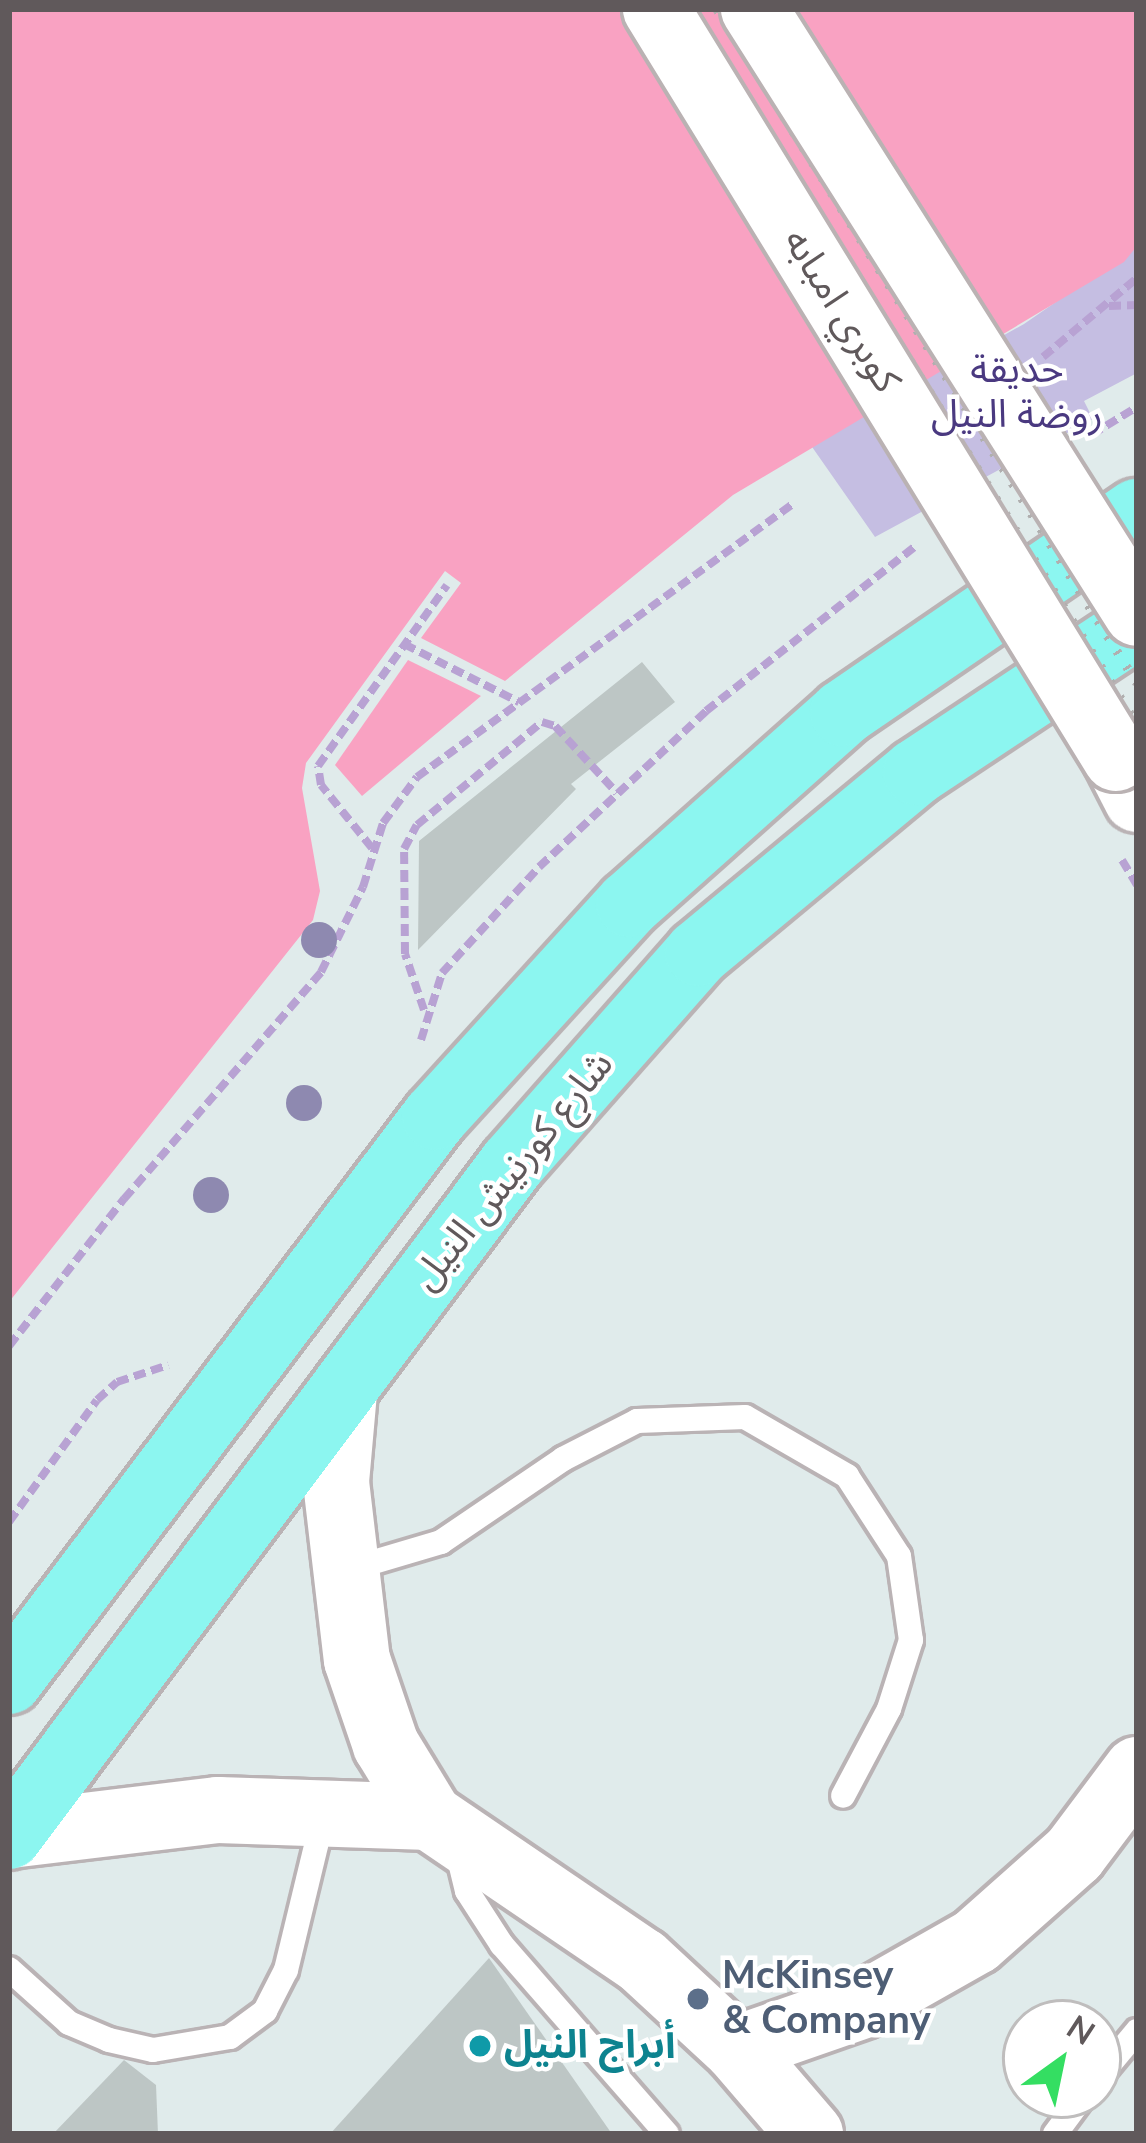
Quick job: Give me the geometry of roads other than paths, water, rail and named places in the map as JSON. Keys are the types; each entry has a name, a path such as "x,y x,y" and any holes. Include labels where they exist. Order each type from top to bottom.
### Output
{"highway":[{"path":"9,1681 435,1117 529,1008 734,805 964,624 1137,512"},
{"name":"شارع كورنيش النيل","path":"10,1836 512,1164 698,953 916,772 1137,626"}],"street":[{"name":"كوبري امبابه","path":"656,9 1126,779"},
{"path":"754,9 1137,614"},
{"path":"344,1392 341,1572 357,1660 386,1744 442,1823 642,1961 736,2049 810,2134"},
{"path":"736,2049 862,2006 976,1941 1074,1854 1137,1770"},
{"path":"10,1836 218,1810 442,1823"}],"lane":[{"path":"341,1572 441,1542 563,1459 637,1420 745,1417 847,1476 899,1556 911,1640 889,1709 843,1796"},
{"path":"9,1969 69,2023 109,2040 153,2050 230,2037 266,2011 286,1970 323,1813"},
{"path":"442,1823 466,1891 502,1945 668,2134"}],"railway":[{"path":"691,9 1137,724"},
{"path":"717,9 1137,683"}],"place":[{"name":"McKinsey & Company","path":"698,1999"},
{"name":"أبراج النيل","path":"480,2046"}],"park label":[{"name":"حديقة روضة النيل","path":"1017,394"}]}
